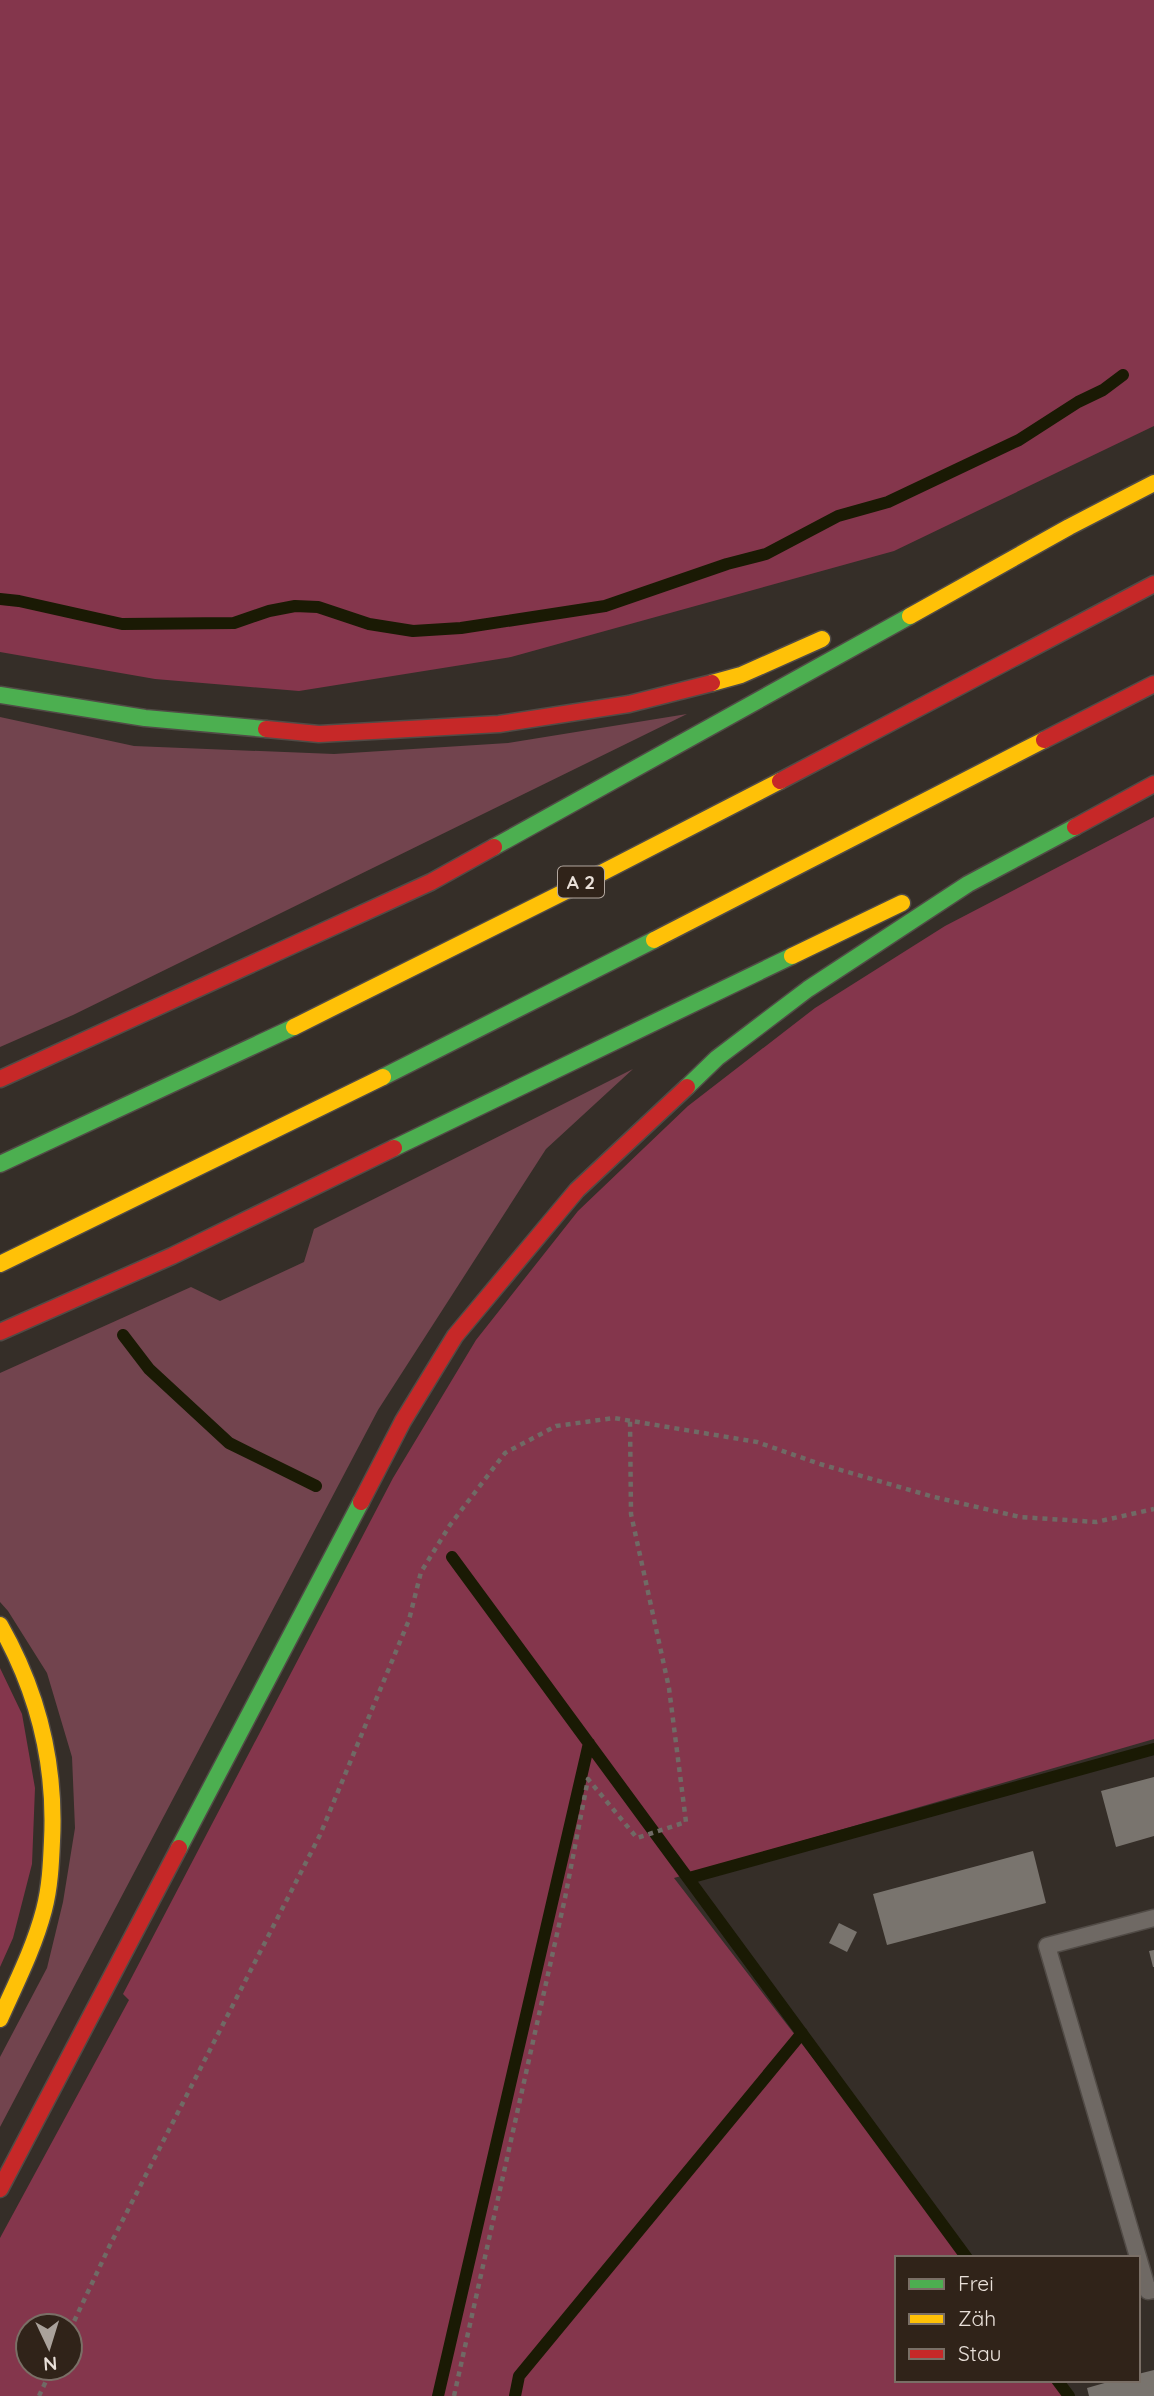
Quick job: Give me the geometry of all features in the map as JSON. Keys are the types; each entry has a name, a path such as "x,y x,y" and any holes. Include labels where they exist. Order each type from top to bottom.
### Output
{"highway":[{"path":"0,1079 431,882 1069,527 1154,483"},
{"path":"905,601 1069,527"},
{"name":"A 2","path":"0,1164 128,1107 420,964 716,814 1154,584"},
{"path":"0,695 145,719 319,734 499,724 629,704 741,675 842,629"},
{"path":"0,1264 449,1045 1154,684"},
{"path":"0,1332 172,1256 1154,783"},
{"path":"0,2189 402,1421 455,1336 577,1189 717,1058 808,989 968,884 1154,783"},
{"path":"0,1625 32,1684 50,1758 53,1827 48,1893 29,1955 0,2019"}],"lane":[{"path":"1138,2256 1048,1946 1154,1918"},
{"path":"1140,2263 1148,2291 1154,2290"}],"path":[{"path":"78,2312 110,2245 320,1835 408,1620 421,1572 450,1525 505,1453 556,1426 614,1418 757,1442 820,1464 934,1497 1020,1517 1096,1522 1154,1509"},
{"path":"454,2396 565,1898 587,1780 637,1838 685,1822 669,1688 631,1514 630,1420"}],"shaded area":[{"path":"0,0 1154,0 1154,426 894,551 511,657 299,691 155,679 0,652"},
{"path":"687,714 73,1015 0,1047 0,717 134,746 334,754 508,743"},
{"path":"1154,817 1154,1739 674,1878 965,2256 895,2256 895,2382 1062,2382 1069,2396 0,2396 0,2238 129,2000 123,1994 393,1478 476,1340 578,1211 688,1106 815,1008 945,926"},
{"path":"633,1069 546,1149 378,1410 0,2127 0,2057 47,1968 63,1902 75,1828 72,1757 47,1673 0,1602 0,1373 191,1287 220,1301 304,1262 314,1229"},
{"path":"0,1668 22,1714 35,1788 32,1864 13,1938 0,1967"}],"building":[{"path":"1154,1777 1154,1836 1116,1847 1101,1791"},
{"path":"1033,1851 1046,1903 887,1945 873,1894"},
{"path":"839,1923 857,1932 847,1952 829,1943"},
{"path":"1154,1950 1154,1967 1153,1967 1149,1951"},
{"path":"1154,2370 1154,2396 1089,2396 1087,2388 1108,2382 1140,2382 1140,2374"}],"waterway":[{"path":"0,599 122,624 234,623 269,611 295,606 318,607 369,624 413,631 461,628 605,606 727,564 766,554 838,516 888,502 1019,440 1078,402 1103,390 1123,375"},
{"path":"123,1335 149,1369 229,1443 316,1486"},
{"path":"452,1557 966,2256"},
{"path":"438,2396 589,1743"},
{"path":"689,1878 1154,1749"},
{"path":"515,2396 519,2376 802,2033"},
{"path":"1058,2382 1069,2396"}],"traffic: fast":[{"path":"494,847 910,616"},
{"path":"0,695 145,718 266,729"},
{"path":"687,1087 717,1058 808,989 968,884 1075,827"},
{"path":"383,1077 654,940"},
{"path":"394,1148 792,956"},
{"path":"0,1164 294,1027"},
{"path":"179,1848 361,1502"}],"traffic: slow":[{"path":"910,616 1154,483"},
{"path":"712,683 741,675 822,639"},
{"path":"654,940 1044,740"},
{"path":"294,1027 780,781"},
{"path":"792,956 902,903"},
{"path":"0,1264 383,1077"},
{"path":"0,1625 25,1676 42,1729 51,1784 52,1812 50,1875 44,1910 30,1952 0,2019"}],"traffic: jam":[{"path":"780,781 1154,584"},
{"path":"266,729 319,734 499,724 629,704 712,683"},
{"path":"1044,740 1154,684"},
{"path":"1075,827 1154,784"},
{"path":"0,1079 431,882 494,847"},
{"path":"361,1502 403,1421 455,1336 577,1190 687,1087"},
{"path":"0,1332 172,1256 394,1148"},
{"path":"0,2189 179,1848"}]}
